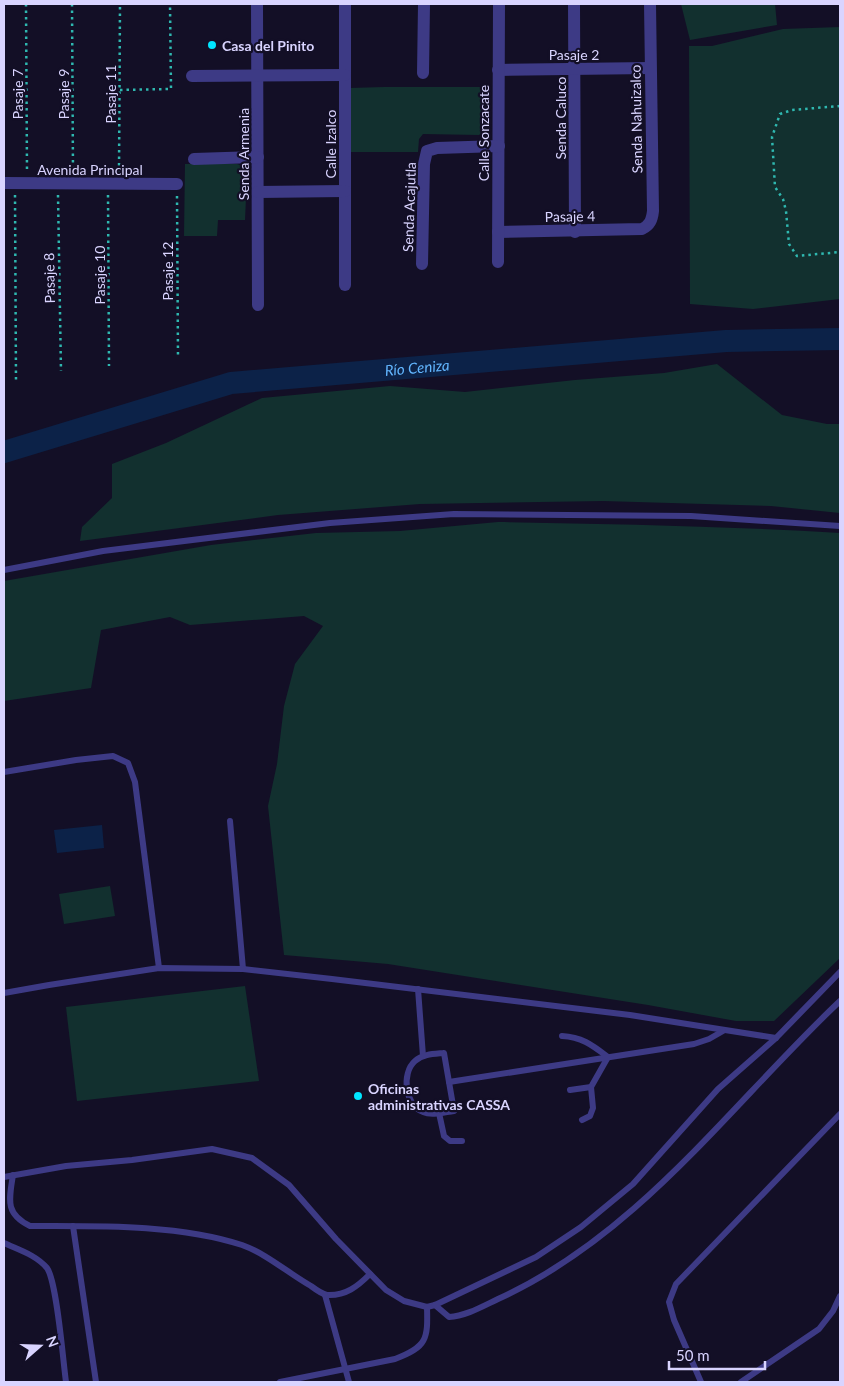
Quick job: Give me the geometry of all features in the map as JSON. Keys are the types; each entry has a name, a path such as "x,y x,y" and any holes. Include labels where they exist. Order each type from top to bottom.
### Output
{"street":[{"name":"Senda Armenia","path":"257,4 258,305"},
{"name":"Calle Izalco","path":"345,4 345,285"},
{"path":"423,73 424,4"},
{"name":"Calle Sonzacate","path":"498,262 499,4"},
{"name":"Senda Caluco","path":"574,4 575,232"},
{"name":"Senda Nahuizalco","path":"642,230 652,220 653,210 650,4"},
{"name":"Pasaje 2","path":"498,70 650,68"},
{"path":"192,76 345,75"},
{"name":"Senda Acajutla","path":"422,264 424,164 427,152 437,148 498,146"},
{"path":"194,159 258,157"},
{"name":"Avenida Principal","path":"15,183 177,184"},
{"path":"258,192 346,191"},
{"name":"Pasaje 4","path":"498,232 642,230"}],"lane":[{"path":"4,570 123,549 330,523 454,514 691,516 840,526"},
{"path":"4,772 113,756 128,763 135,782 159,968"},
{"path":"230,821 243,969"},
{"path":"4,993 159,968 243,969 630,1015 776,1038"},
{"path":"4,1177 66,1166 132,1160 212,1149 252,1158 289,1185 336,1239 386,1290 404,1301 428,1307 436,1306 536,1257 581,1227 633,1184 718,1089 776,1038 840,972"},
{"path":"418,989 424,1056"},
{"path":"436,1306 449,1317 458,1316 507,1295 549,1273 590,1244 650,1194 840,1001"},
{"path":"449,1082 694,1044 723,1031"},
{"path":"562,1036 574,1037 588,1043 608,1057"},
{"path":"444,1053 454,1111 439,1114 422,1112 413,1104 407,1090 406,1075 413,1062 424,1056 444,1053"},
{"path":"582,1120 590,1116 593,1108 591,1087 608,1057"},
{"path":"570,1090 591,1087"},
{"path":"439,1114 444,1136 450,1140 462,1141"},
{"path":"701,1382 674,1320 670,1302 676,1284 840,1114"},
{"path":"14,1176 10,1196 12,1209 18,1220 30,1226 142,1228 210,1236 244,1246 325,1295 344,1293 358,1286 370,1274"},
{"path":"73,1226 96,1382"},
{"path":"4,1244 35,1258 48,1270 54,1288 66,1382"},
{"path":"325,1295 349,1382"},
{"path":"741,1382 819,1329 833,1311 840,1296"},
{"path":"280,1382 345,1370 410,1354 422,1344 428,1330 428,1307"}],"path":[{"name":"Pasaje 7","path":"16,381 15,183 26,4"},
{"name":"Pasaje 9","path":"72,4 73,184"},
{"name":"Pasaje 11","path":"114,184 120,90 120,4"},
{"path":"120,90 171,89 170,4"},
{"path":"840,106 792,110 780,114 772,137 775,187 783,199 789,244 796,256 840,252"},
{"name":"Pasaje 8","path":"58,184 61,371"},
{"name":"Pasaje 10","path":"109,366 114,184"},
{"name":"Pasaje 12","path":"177,184 178,358"}],"green space":[{"path":"681,4 775,4 777,25 690,40"},
{"path":"840,27 840,299 753,309 690,304 689,46 712,46 783,29"},
{"path":"487,87 487,129 479,135 423,134 419,139 418,152 349,152 350,88"},
{"path":"185,164 237,164 243,166 247,176 245,220 218,220 217,236 184,236"},
{"path":"717,364 782,415 827,424 840,424 840,513 771,506 603,501 420,504 278,515 80,541 82,527 112,498 112,464 166,443 262,398 390,386 465,392 664,373"},
{"path":"498,522 712,527 840,533 840,958 774,1021 736,1021 648,1005 388,964 284,955 268,806 277,764 284,706 295,664 323,626 304,616 190,625 170,617 101,630 91,688 4,701 4,581 211,545 316,533 400,531"},
{"path":"110,886 115,916 64,924 59,894"},
{"path":"245,986 259,1081 77,1101 66,1007"}],"water":[{"path":"102,825 104,848 57,853 54,830"}],"waterway":[{"name":"Río Ceniza","path":"4,452 231,383 726,341 840,339"}],"place":[{"name":"Casa del Pinito","path":"212,45"},
{"name":"Oficinas administrativas CASSA","path":"358,1096"}]}
